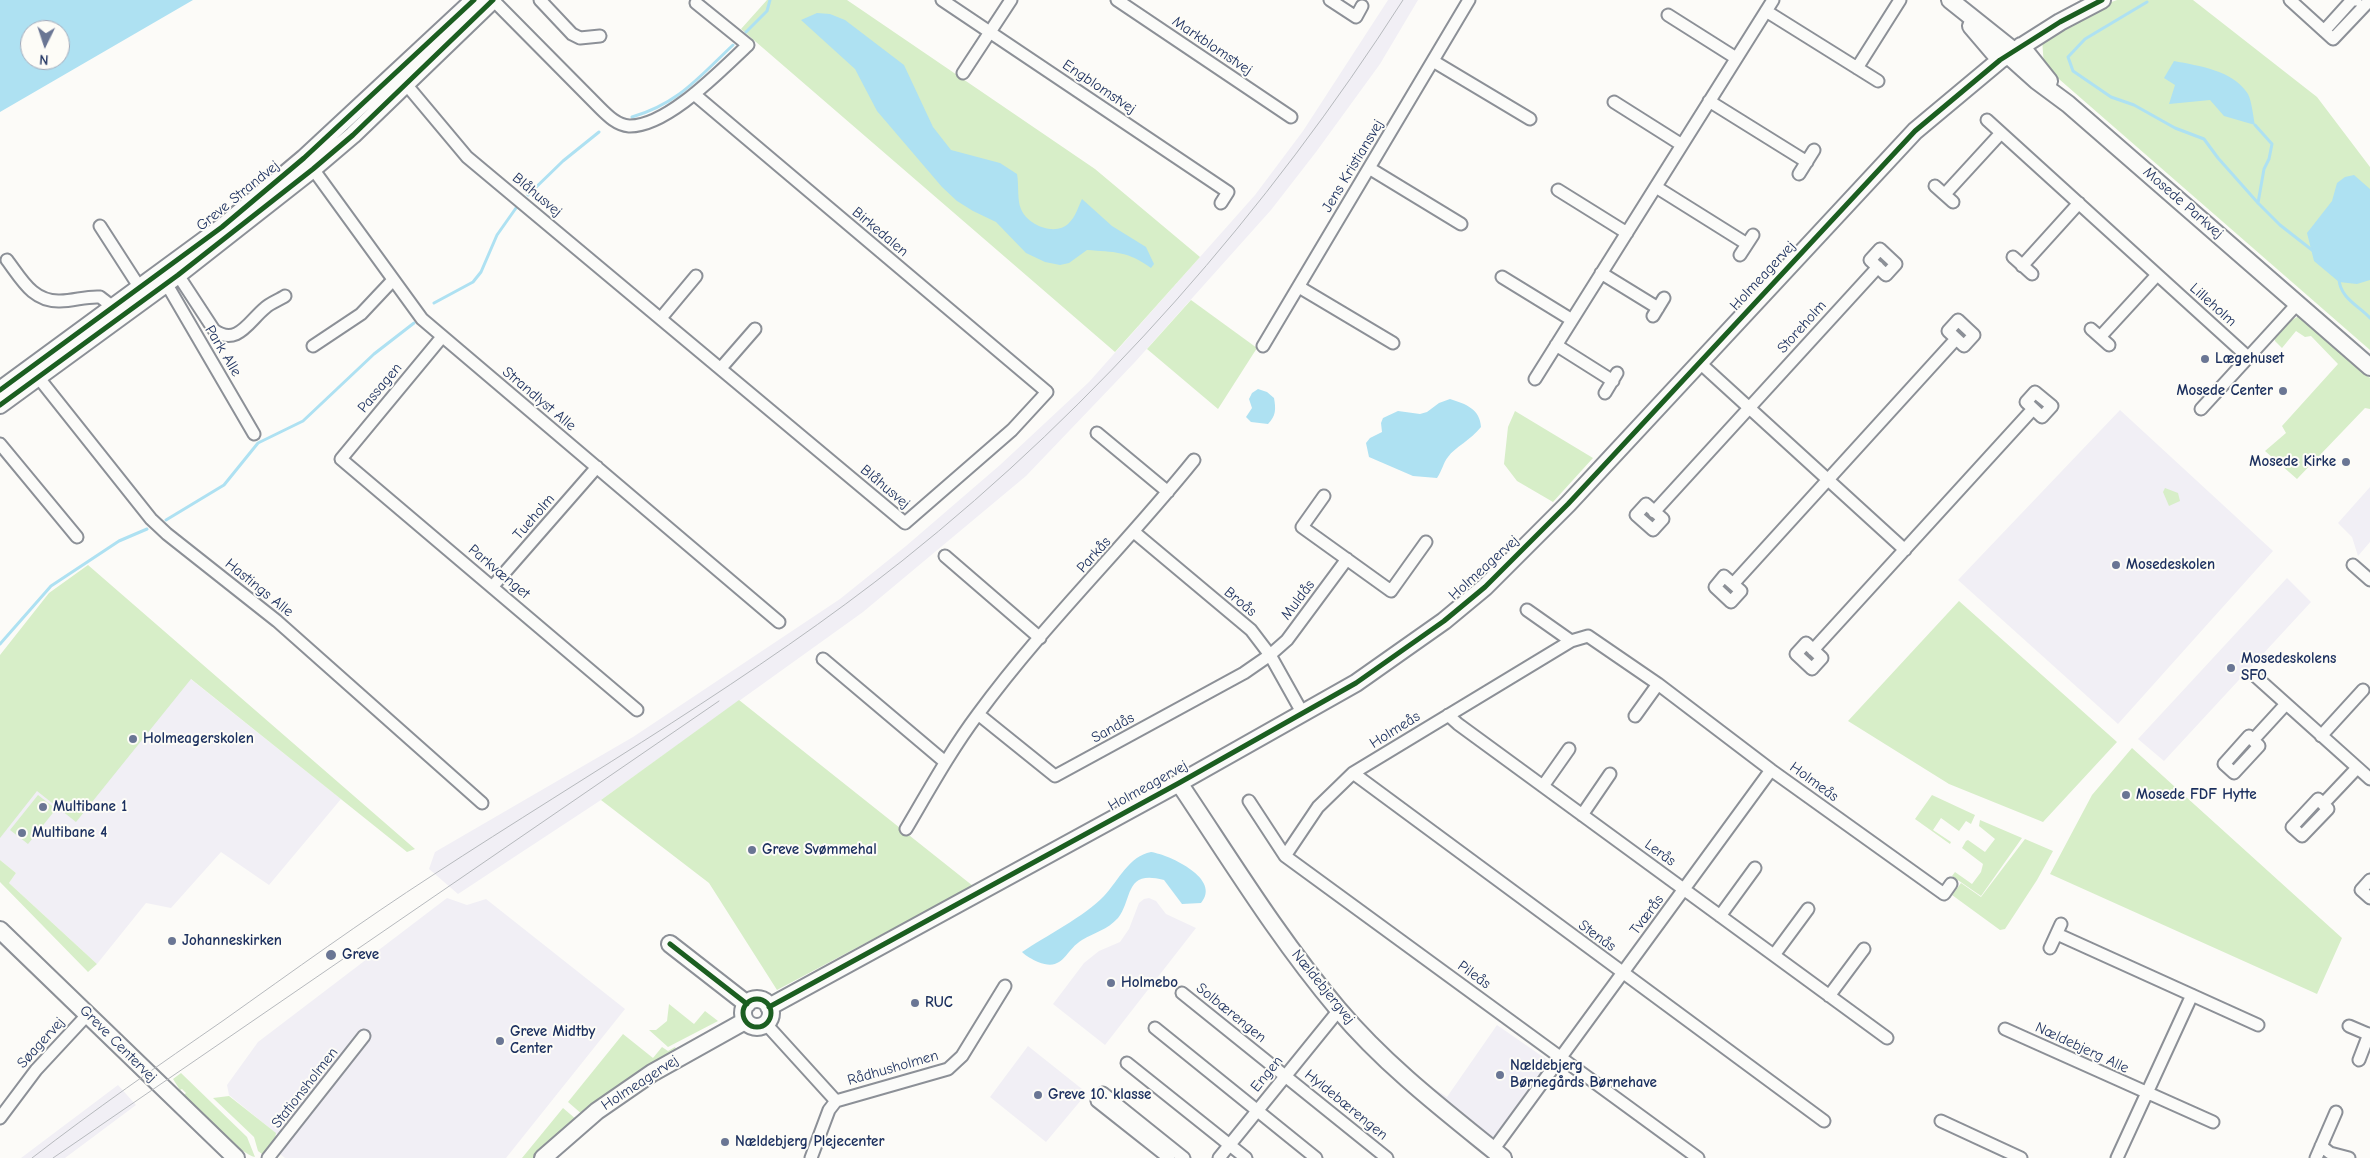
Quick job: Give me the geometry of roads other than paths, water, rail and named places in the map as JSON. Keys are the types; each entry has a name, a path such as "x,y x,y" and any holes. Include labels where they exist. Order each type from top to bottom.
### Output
{"street":[{"name":"Greve Strandvej","path":"0,390 222,227 304,158 474,0"},
{"name":"Greve Strandvej","path":"0,405 172,279 313,169 353,134 493,0"},
{"path":"493,0 613,120 622,124 638,125 666,113 694,94 748,45 696,3"},
{"path":"540,0 572,34 580,38 600,36"},
{"name":"Engblomstvej","path":"942,0 1228,192 1221,203"},
{"path":"963,73 1010,0"},
{"name":"Markblomstvej","path":"1116,0 1291,117"},
{"path":"1330,0 1356,16 1362,6"},
{"name":"Jens Kristiansvej","path":"1263,346 1469,0"},
{"path":"1535,379 1773,0"},
{"path":"1857,68 1900,0"},
{"name":"Mosede Parkvej","path":"1949,0 1983,38 2011,53 2370,367"},
{"name":"Holmeagervej","path":"769,1007 1303,714 1396,657 1485,587 1568,504 1915,132 2011,53 2060,22 2102,0"},
{"path":"2290,0 2333,40 2370,0"},
{"path":"2324,31 2352,0 2356,0"},
{"path":"1766,11 1878,81"},
{"path":"1668,15 1736,58"},
{"path":"1433,61 1530,119"},
{"name":"Blåhusvej","path":"405,83 467,157 905,523 1012,430 1047,392"},
{"name":"Birkedalen","path":"694,94 1047,392"},
{"path":"1709,101 1807,162"},
{"path":"1614,102 1682,145"},
{"name":"Lilleholm","path":"1987,120 2249,358"},
{"path":"1935,186 1949,198 2001,133"},
{"path":"1799,174 1814,150"},
{"path":"1368,168 1461,224"},
{"name":"Strandlyst Alle","path":"313,169 422,319 779,622"},
{"path":"1656,187 1750,239 1740,255"},
{"path":"1558,190 1627,233"},
{"path":"2022,266 2079,203"},
{"path":"100,226 140,288"},
{"path":"2013,257 2032,274"},
{"path":"7,260 32,293 46,300 61,301 100,297 113,307"},
{"name":"Storeholm","path":"1654,512 1878,267"},
{"path":"1601,273 1655,312 1664,298"},
{"path":"2091,328 2104,341 2157,275"},
{"path":"661,318 696,276"},
{"path":"1502,277 1572,320"},
{"path":"172,279 214,330 222,336 229,337 236,334 265,308 285,296"},
{"name":"Park Alle","path":"172,279 254,434"},
{"path":"312,346 361,314 392,280"},
{"path":"1299,287 1393,343"},
{"path":"2202,409 2298,303"},
{"path":"721,368 755,329"},
{"name":"Passagen","path":"341,459 442,337"},
{"path":"1733,584 1956,339"},
{"path":"1556,345 1615,377 1605,393"},
{"path":"1700,363 1905,550"},
{"name":"Hastings Alle","path":"38,377 151,519 166,534 277,621 482,803"},
{"path":"1813,650 2033,409"},
{"path":"1097,433 1168,492"},
{"path":"0,444 78,538"},
{"name":"Parkvænget","path":"341,459 637,710"},
{"name":"Parkås","path":"906,829 945,762 978,714 1040,638 1134,532 1194,460"},
{"name":"Tueholm","path":"493,586 597,467"},
{"path":"1324,496 1302,527 1391,590 1426,542"},
{"name":"Broås","path":"1134,532 1251,630 1270,655 1303,714"},
{"path":"946,556 1040,638"},
{"name":"Muldås","path":"1270,655 1300,624 1347,559"},
{"path":"2353,566 2370,580"},
{"path":"1528,610 1571,641"},
{"name":"Holmeås","path":"1284,856 1318,807 1352,773 1582,636 1593,637 1771,770 1944,894 1951,884"},
{"name":"Sandås","path":"978,714 1055,776 1244,673 1270,655"},
{"path":"823,659 945,762"},
{"path":"2254,675 2370,779"},
{"path":"1635,716 1658,684"},
{"path":"2321,736 2363,690"},
{"path":"2253,740 2286,704"},
{"name":"Lerås","path":"1448,715 1887,1038"},
{"path":"1543,786 1569,749"},
{"path":"2323,804 2357,768"},
{"name":"Tværås","path":"1498,1154 1561,1056 1771,770"},
{"name":"Stenås","path":"1352,773 1824,1121"},
{"path":"1582,815 1610,774"},
{"name":"Nældebjergvej","path":"1179,783 1300,962 1339,1010 1414,1085 1498,1154"},
{"name":"Pileås","path":"1249,801 1284,856 1561,1056 1698,1158"},
{"path":"1720,916 1755,868"},
{"path":"2370,880 2361,890 2370,898"},
{"path":"1774,955 1808,909"},
{"path":"2050,948 2059,929 2192,995 2258,1025"},
{"name":"Greve Centervej","path":"0,930 236,1158"},
{"path":"670,944 747,1004"},
{"path":"1829,996 1864,949"},
{"name":"Rådhusholmen","path":"811,1158 829,1110 836,1101 948,1069 962,1056 1005,986"},
{"name":"Solbærengen","path":"1182,993 1285,1076"},
{"path":"2117,1158 2145,1093 2192,995"},
{"path":"756,1000 766,1003 769,1007 770,1016 766,1024 753,1027 745,1021 743,1012 747,1004 756,1000"},
{"name":"Engen","path":"1219,1158 1339,1010"},
{"name":"Søagervej","path":"1,1114 36,1070 88,1014"},
{"name":"Holmeagervej","path":"543,1158 597,1111 652,1073 745,1021"},
{"name":"Rådhusholmen","path":"766,1024 836,1101"},
{"path":"2349,1026 2369,1034 2359,1060"},
{"path":"1155,1028 1316,1158"},
{"name":"Nældebjerg Alle","path":"2005,1029 2213,1122"},
{"name":"Stationsholmen","path":"268,1158 364,1036"},
{"path":"1127,1063 1246,1158"},
{"name":"Hyldebærengen","path":"1285,1076 1387,1158"},
{"path":"1169,1158 1104,1100 1184,1158"},
{"path":"2316,1158 2336,1112"},
{"path":"1941,1121 2021,1158"},
{"path":"2321,1146 2330,1153 2349,1158"}],"water":[{"path":"0,0 193,0 0,112"},
{"path":"817,13 830,14 845,20 904,65 933,127 951,150 1000,163 1017,174 1020,206 1024,215 1029,220 1050,229 1063,227 1069,223 1082,199 1112,226 1146,247 1154,264 1151,268 1128,255 1087,250 1069,263 1060,265 1045,262 1026,253 996,222 957,201 942,187 877,111 855,69 801,20"},
{"path":"2174,61 2215,70 2234,79 2248,94 2255,125 2224,116 2210,100 2169,104 2175,85 2164,78"},
{"path":"2354,175 2370,189 2370,280 2357,284 2339,282 2314,261 2307,233 2332,201 2337,183 2345,177"},
{"path":"1258,389 1267,392 1274,398 1275,412 1268,424 1251,422 1246,417 1252,408 1249,399 1252,393"},
{"path":"1450,399 1471,408 1478,416 1481,427 1473,436 1451,453 1437,478 1413,476 1369,457 1366,443 1370,438 1382,432 1381,423 1383,418 1398,411 1420,414"},
{"path":"1151,852 1181,863 1199,877 1205,885 1206,894 1201,903 1182,904 1164,880 1142,879 1136,882 1132,888 1123,910 1114,922 1082,940 1059,962 1047,964 1038,962 1022,952 1087,911 1104,896 1130,863 1143,854"}],"waterway":[{"path":"746,32 767,11 770,0"},
{"path":"2147,2 2085,39 2068,57 2073,71 2111,97 2134,105 2175,128 2204,139 2218,158 2258,203 2280,225 2312,250"},
{"path":"632,117 675,97 698,79 733,45"},
{"path":"2255,125 2272,144 2269,159 2264,169 2258,203"},
{"path":"528,195 563,161 599,132"},
{"path":"434,303 473,282 481,272 497,235 516,208"},
{"path":"2339,279 2340,286 2346,297 2370,318"},
{"path":"166,520 224,485 258,443 303,421 374,354 414,323"},
{"path":"0,644 51,586 119,541 147,529"}],"tram line":[{"path":"32,1158 127,1088 380,910 730,685 788,645 902,561 975,501 1044,437 1111,370 1175,301 1237,229 1351,79 1403,0"},
{"path":"53,1158 719,701"}],"place":[{"name":"Lægehuset","path":"2205,359"},
{"name":"Mosede Center","path":"2283,391"},
{"name":"Mosede Kirke","path":"2346,462"},
{"name":"Mosedeskolen","path":"2116,565"},
{"name":"Mosedeskolens SFO","path":"2231,668"},
{"name":"Holmeagerskolen","path":"133,739"},
{"name":"Mosede FDF Hytte","path":"2126,795"},
{"name":"Multibane 1","path":"43,807"},
{"name":"Multibane 4","path":"22,833"},
{"name":"Greve Svømmehal","path":"752,850"},
{"name":"Johanneskirken","path":"172,941"},
{"name":"Greve","path":"331,955"},
{"name":"Holmebo","path":"1111,983"},
{"name":"RUC","path":"915,1003"},
{"name":"Greve Midtby Center","path":"500,1041"},
{"name":"Nældebjerg Børnegårds Børnehave","path":"1500,1075"},
{"name":"Greve 10. klasse","path":"1038,1095"},
{"name":"Nældebjerg Plejecenter","path":"725,1142"}]}
